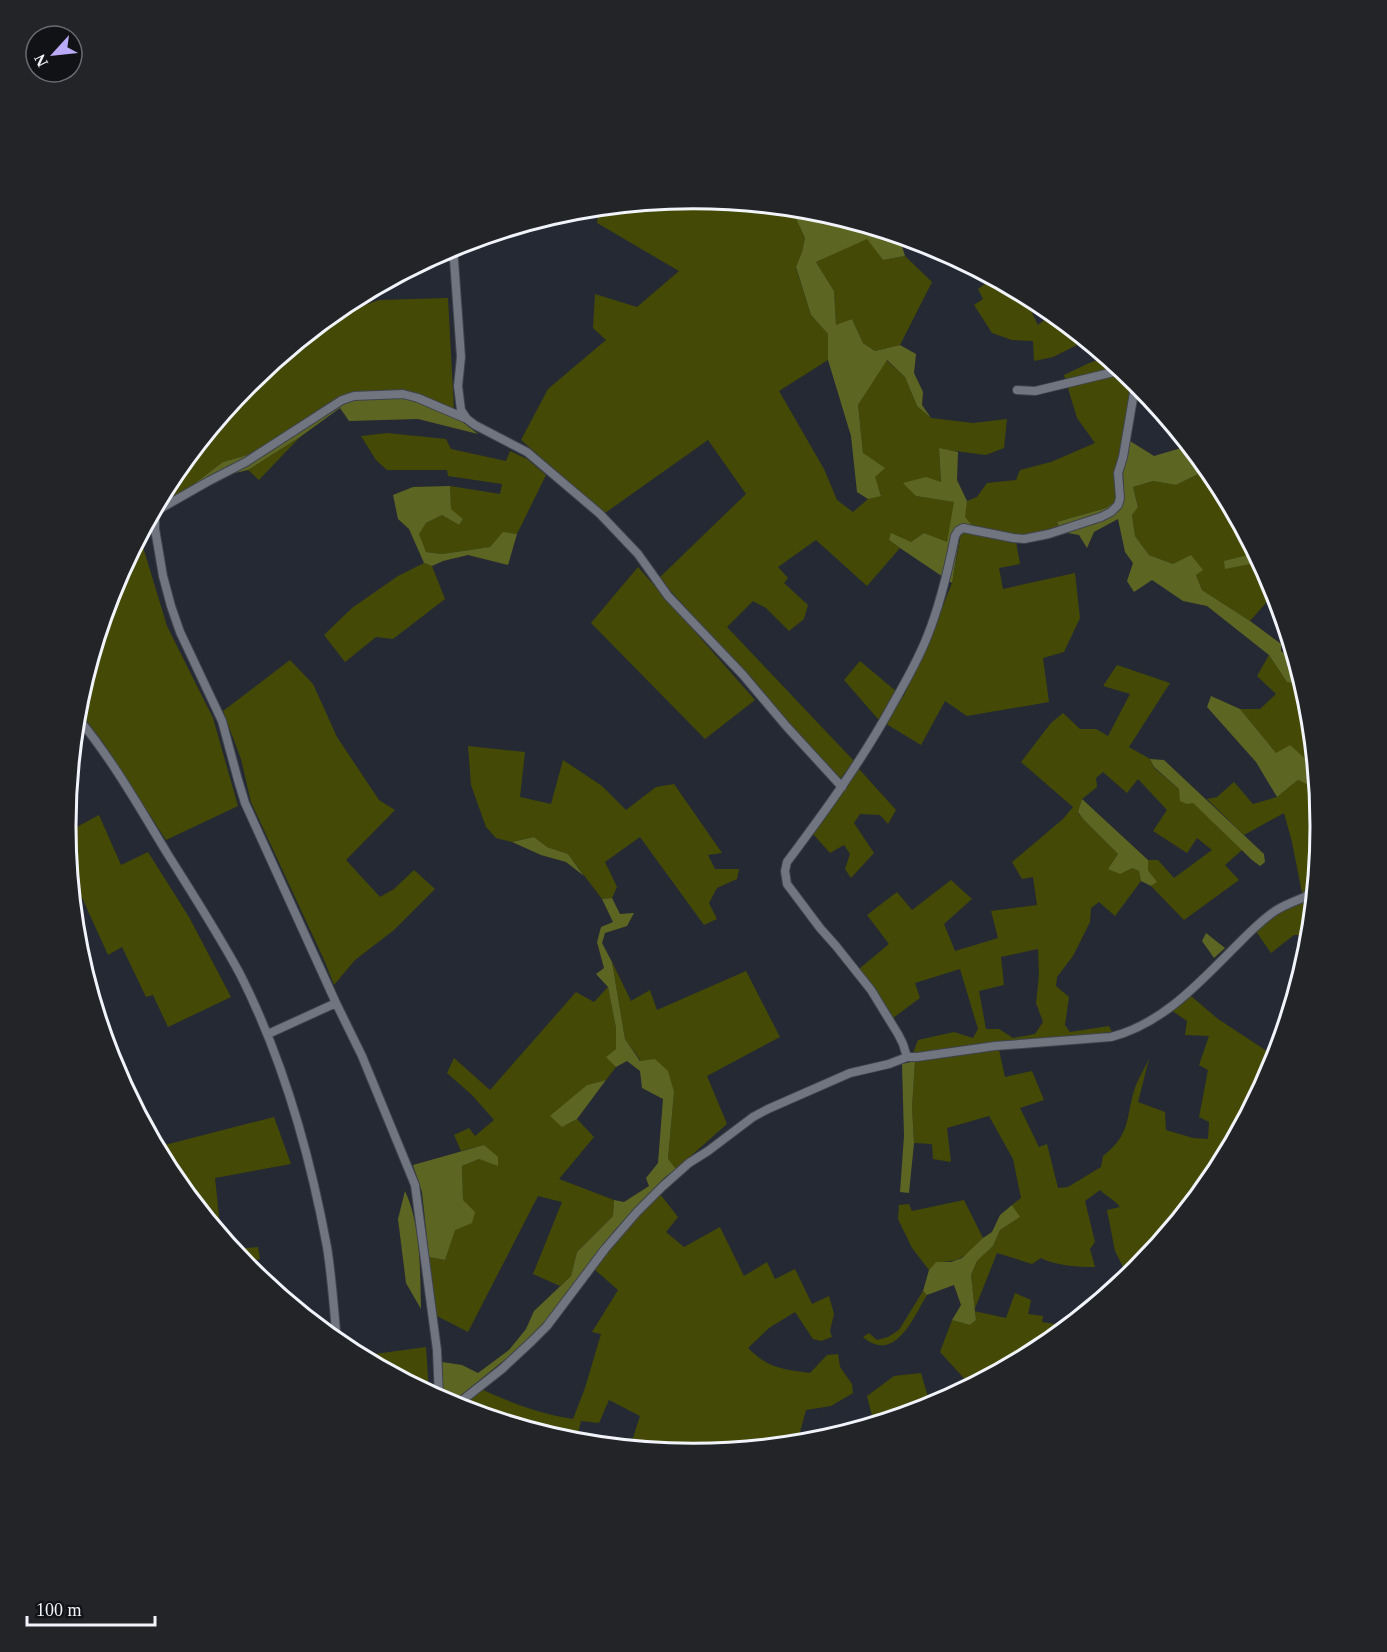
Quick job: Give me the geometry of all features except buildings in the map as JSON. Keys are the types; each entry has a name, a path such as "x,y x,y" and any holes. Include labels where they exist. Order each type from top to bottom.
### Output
{"street":[{"path":"454,257 461,357 458,386 461,411 466,419"},
{"path":"1017,390 1035,391 1111,373"},
{"path":"169,500 246,462 342,400 354,396 403,394 418,398 466,419 527,452 600,514 638,554 668,596 743,675 842,787"},
{"path":"907,1057 898,1034 871,990 787,884 785,871 787,861 842,787 884,720 911,671 927,637 948,575 955,536 958,531 963,528 1013,538 1036,537 1112,512 1120,498 1118,472 1123,457 1134,394"},
{"path":"155,525 163,576 180,632 222,721 245,803 380,1097 415,1185 437,1350 439,1387"},
{"path":"85,726 123,780 205,915 240,974 268,1034 284,1080 316,1195 327,1249 335,1328"},
{"path":"464,1399 502,1370 547,1326 605,1249 657,1192 689,1163 768,1108 836,1078 907,1057 994,1046 1111,1037 1129,1031 1157,1017 1191,990 1275,911 1306,896"},
{"path":"268,1034 336,1002"}],"green space":[{"path":"653,210 734,210 796,218 805,238 796,268 811,315 828,334 828,360 779,391 824,469 837,500 853,512 868,499 881,495 863,453 858,405 886,360 905,377 917,406 931,418 973,423 1007,419 1004,448 986,455 939,449 941,483 916,496 955,502 947,543 924,533 911,542 889,540 900,548 867,586 816,540 778,567 788,578 784,583 808,605 804,619 789,631 766,608 753,601 727,627 854,761 840,779 659,578 746,494 708,440 605,513 521,440 548,389 606,340 593,328 595,294 637,307 679,271 597,223 598,217"},
{"path":"796,218 853,230 892,242 902,246 905,256 883,260 867,239 816,262 834,291 836,325 852,319 863,343 875,351 900,345 916,354 914,373 923,392 922,405 931,418 917,406 905,377 887,360 858,405 863,453 885,468 875,477 881,496 868,499 857,492 851,436 828,360 828,334 811,315 796,267 805,238"},
{"path":"867,238 883,260 905,256 932,282 900,345 875,351 863,343 852,319 836,326 834,291 816,262"},
{"path":"986,283 1002,292 1030,309 1038,325 1045,319 1077,345 1053,357 1034,361 1033,341 1012,340 992,333 974,305 983,299 978,289"},
{"path":"448,298 454,410 339,396 251,454 223,462 166,505 204,450 257,390 318,337 362,306 379,300"},
{"path":"1098,360 1138,398 1123,473 1124,496 1106,508 1057,522 1062,532 1037,541 1016,542 1020,564 999,568 1003,589 1075,573 1080,618 1064,652 1043,658 1049,702 967,716 945,701 921,745 878,719 844,680 860,661 903,697 923,656 952,583 967,501 977,497 987,483 1016,480 1020,470 1051,462 1095,443 1077,418 1064,375"},
{"path":"381,393 411,396 460,420 478,434 418,419 349,421 340,408 248,470 218,477 166,505 223,462 251,454 339,396"},
{"path":"387,433 446,439 451,449 506,461 510,451 527,459 546,475 517,534 503,533 490,547 442,554 426,552 418,534 426,523 442,515 459,525 463,519 451,510 450,486 500,494 502,484 448,476 447,470 387,470 376,460 361,436"},
{"path":"300,437 259,480 248,470"},
{"path":"1130,441 1154,456 1181,448 1183,450 1198,474 1176,485 1153,481 1133,487 1138,507 1132,515 1135,536 1149,555 1173,564 1191,555 1203,570 1196,575 1202,590 1281,644 1281,651 1286,654 1293,683 1287,682 1269,655 1207,606 1183,601 1152,580 1134,592 1127,581 1133,563 1125,552 1118,519 1094,532 1087,548 1079,535 1062,532 1057,522 1106,508 1124,496 1123,473"},
{"path":"939,448 958,452 957,480 967,501 965,517 974,528 960,535 952,583 889,540 891,533 911,542 924,533 947,542 954,502 916,496 903,483 926,477 941,482"},
{"path":"1201,474 1228,518 1248,555 1225,561 1225,568 1252,563 1268,601 1250,621 1202,590 1196,575 1149,555 1135,536 1132,515 1138,506 1133,487 1153,481 1176,485"},
{"path":"450,486 451,509 463,519 459,525 442,515 426,523 419,534 426,552 442,554 490,547 503,532 517,534 508,565 468,555 432,566 424,563 409,529 398,519 393,495 413,487"},
{"path":"143,547 167,626 213,718 238,806 166,840 102,741 86,720 88,706 109,628 123,590"},
{"path":"1248,555 1252,564 1225,569 1224,561"},
{"path":"424,563 432,566 445,599 393,639 376,637 345,662 324,635 352,608 398,576"},
{"path":"638,567 755,700 705,739 591,623"},
{"path":"1269,655 1287,682 1293,683 1299,706 1307,763 1276,753 1240,709 1260,709 1276,694 1257,676"},
{"path":"290,660 313,684 337,737 379,800 395,810 346,860 380,897 394,889 414,870 435,889 394,930 355,960 334,985 251,802 241,759 223,711"},
{"path":"1117,665 1170,683 1129,747 1150,759 1154,768 1242,850 1225,865 1239,880 1184,920 1151,886 1156,881 1148,870 1148,860 1158,860 1174,878 1212,850 1197,838 1187,853 1153,831 1167,810 1138,779 1127,793 1103,772 1096,778 1097,787 1082,799 1078,813 1118,854 1108,869 1132,868 1139,871 1141,881 1115,916 1099,902 1091,908 1090,922 1073,956 1057,977 1056,986 1069,997 1065,1025 1070,1032 1109,1026 1112,1032 913,1053 918,1040 954,1032 973,1038 978,1029 960,969 915,983 920,998 893,1018 859,969 889,944 867,915 897,892 912,910 951,880 972,899 944,924 955,951 998,938 991,911 1037,905 1033,877 1022,879 1012,862 1063,819 1073,807 1021,762 1051,723 1063,713 1080,729 1096,729 1108,736 1130,694 1103,686","holes":["1038,949 1039,975 1036,1003 1043,1022 1035,1034 1013,1038 999,1029 986,1029 979,991 1004,985 1001,957"]},
{"path":"1211,696 1240,709 1276,753 1290,745 1306,760 1309,785 1298,780 1277,797 1256,762 1207,707"},
{"path":"468,746 525,752 520,797 551,804 563,760 602,786 626,810 656,787 674,784 722,853 708,855 715,869 739,869 737,879 717,888 709,903 717,919 704,925 640,837 605,862 617,887 612,898 602,899 568,854 547,847 534,837 512,842 496,838 486,827 471,785"},
{"path":"1150,759 1164,760 1264,854 1265,862 1260,866 1193,803 1187,804 1180,801 1179,789 1154,767"},
{"path":"859,769 896,810 888,824 880,815 860,814 854,823 874,853 851,878 845,869 850,854 844,845 830,853 813,834 828,808"},
{"path":"1298,780 1309,785 1309,866 1307,892 1302,893 1284,813 1244,835 1207,799 1217,797 1234,782 1253,804 1277,797"},
{"path":"1082,799 1148,860 1148,870 1157,882 1151,886 1141,881 1139,871 1132,868 1120,874 1108,869 1118,854 1078,812"},
{"path":"99,815 121,865 148,852 189,917 231,997 168,1027 153,995 146,997 122,947 108,955 81,895 76,827"},
{"path":"534,837 547,847 568,854 584,876 566,862 541,855 512,842"},
{"path":"612,898 620,914 634,913 627,926 605,933 602,943 612,962 625,1039 640,1061 655,1059 668,1071 674,1092 668,1159 676,1169 664,1178 614,1231 555,1310 523,1345 459,1397 442,1389 442,1362 462,1365 478,1373 509,1350 526,1329 534,1311 571,1276 577,1252 613,1216 614,1200 624,1202 649,1186 646,1178 658,1163 663,1099 642,1088 640,1071 627,1061 616,1067 606,1057 616,1049 616,1028 608,987 596,974 604,968 597,942 601,927 613,922 602,899"},
{"path":"1306,900 1301,935 1294,935 1271,953 1255,930 1279,912"},
{"path":"1206,933 1225,948 1214,958 1202,941"},
{"path":"612,962 631,1001 650,990 657,1010 746,971 780,1037 707,1076 727,1124 676,1169 668,1160 674,1092 641,1061 625,1039"},
{"path":"608,987 616,1028 616,1049 607,1057 616,1067 606,1080 587,1085 562,1127 577,1119 594,1137 559,1179 614,1200 613,1216 577,1252 571,1276 560,1286 533,1274 562,1202 538,1196 468,1332 435,1315 429,1257 445,1260 463,1200 462,1166 479,1159 498,1165 484,1145 461,1151 454,1135 469,1128 475,1136 494,1120 472,1095 447,1073 454,1058 490,1090 576,992 594,1002"},
{"path":"1191,996 1218,1019 1268,1052 1247,1099 1207,1169 1157,1233 1124,1267 1115,1251 1107,1210 1120,1207 1100,1190 1085,1201 1095,1242 1090,1249 1095,1267 1060,1264 1041,1258 1032,1264 997,1253 975,1309 971,1275 977,1261 993,1246 1000,1230 1019,1217 1012,1205 1021,1198 1013,1159 989,1116 947,1128 951,1162 933,1159 932,1144 914,1143 912,1108 915,1061 999,1050 1005,1077 1032,1071 1044,1100 1020,1108 1039,1147 1047,1144 1058,1188 1068,1187 1101,1167 1103,1156 1113,1148 1124,1131 1136,1085 1149,1059 1138,1102 1165,1112 1166,1130 1193,1138 1208,1139 1209,1122 1199,1117 1208,1070 1199,1065 1209,1036 1185,1035 1187,1021 1171,1010"},
{"path":"915,1061 912,1108 914,1143 909,1193 900,1192 904,1136 902,1064"},
{"path":"606,1080 577,1119 562,1127 550,1116 587,1085"},
{"path":"274,1117 291,1164 215,1178 219,1220 180,1169 165,1145"},
{"path":"484,1145 498,1157 498,1166 479,1159 462,1166 463,1200 475,1212 472,1223 455,1230 445,1260 429,1257 422,1192 413,1165"},
{"path":"405,1191 417,1233 421,1309 406,1283 398,1219"},
{"path":"660,1194 678,1217 666,1232 684,1247 720,1227 744,1276 767,1262 775,1279 795,1269 812,1304 829,1296 834,1314 830,1331 832,1337 821,1341 813,1339 795,1312 769,1328 748,1348 770,1364 784,1369 810,1373 827,1355 838,1354 840,1367 852,1384 853,1393 831,1406 806,1410 800,1434 734,1442 694,1443 632,1440 640,1416 609,1400 599,1423 581,1421 578,1432 534,1422 469,1400 481,1389 526,1407 573,1419 601,1334 592,1332 618,1290 594,1269 627,1228"},
{"path":"964,1200 983,1238 963,1257 952,1261 936,1262 929,1270 912,1248 898,1219 899,1205 909,1204 912,1211"},
{"path":"1012,1205 1020,1217 1000,1230 993,1246 977,1261 971,1275 976,1320 970,1325 952,1320 961,1305 954,1285 927,1295 923,1291 929,1270 936,1262 951,1262 962,1258 992,1232 1000,1215"},
{"path":"258,1247 260,1259 255,1260 244,1248"},
{"path":"923,1291 927,1295 916,1315 894,1342 885,1345 874,1344 863,1337 869,1333 877,1340 888,1337 899,1330"},
{"path":"1015,1293 1031,1300 1028,1314 1043,1316 1042,1322 1055,1324 1002,1360 965,1379 940,1352 952,1320 970,1325 976,1320 975,1311 1006,1318"},
{"path":"426,1347 428,1382 385,1360 375,1354"},
{"path":"921,1373 928,1397 872,1416 867,1396 894,1376"}]}
